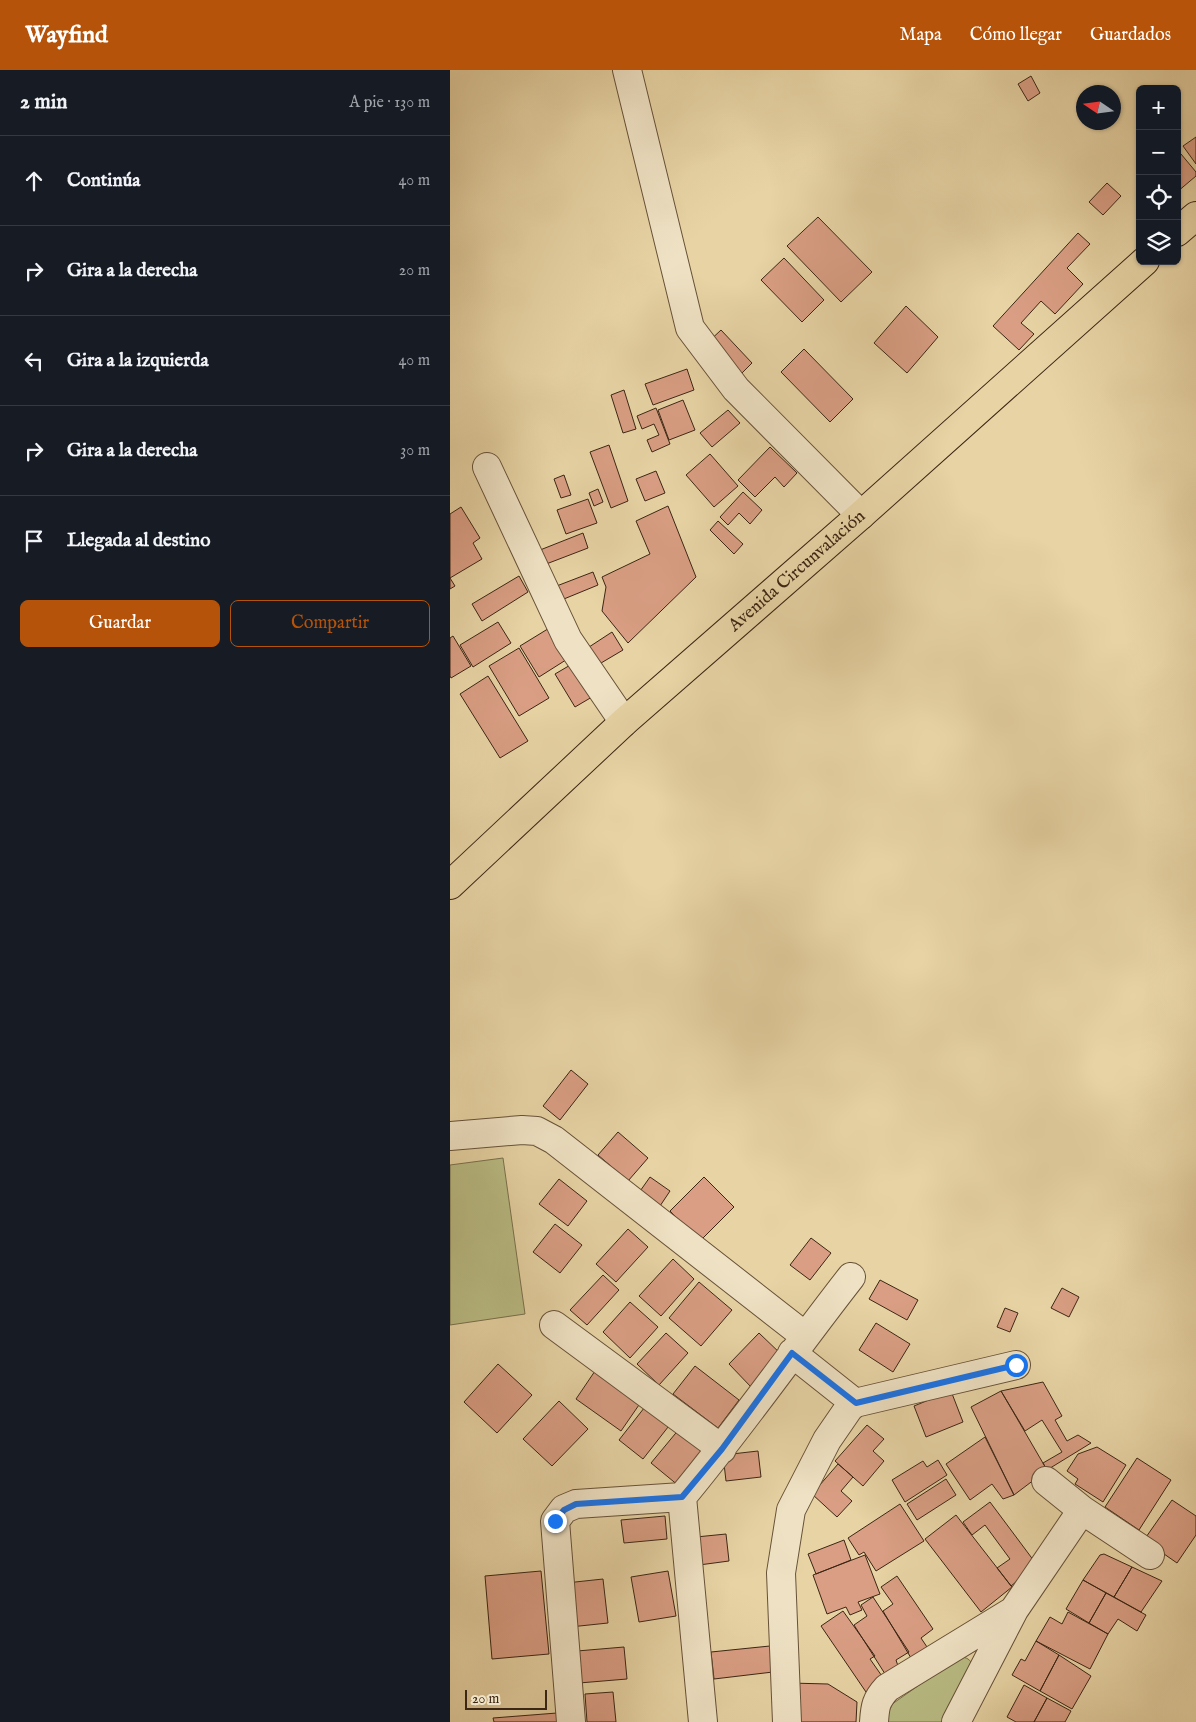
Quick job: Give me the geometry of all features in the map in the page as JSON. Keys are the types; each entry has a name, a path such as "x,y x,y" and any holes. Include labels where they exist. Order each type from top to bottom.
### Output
{"main road":[{"path":"1181,229 1196,216"},
{"name":"Avenida Circunvalación","path":"450,885 624,722 861,515 1141,265"}],"street":[{"path":"627,70 690,328 736,389 861,515"},
{"path":"488,467 568,640 624,722"},
{"path":"450,1136 522,1130 537,1131 554,1140 798,1345 856,1403"},
{"path":"704,1722 682,1497 722,1449 798,1345 851,1278"},
{"path":"554,1325 722,1449"},
{"path":"787,1722 781,1573 791,1510 827,1440 849,1408 856,1403 1016,1365"},
{"path":"1046,1481 1082,1510 1150,1555"},
{"path":"571,1722 555,1521 564,1510 576,1504 682,1497"},
{"path":"956,1722 1014,1610 1082,1510"},
{"path":"874,1722 879,1697 887,1688 1014,1610"}],"green space":[{"path":"503,1158 525,1314 450,1325 450,1165"},
{"path":"959,1657 968,1659 974,1667 948,1722 878,1722 878,1714"}],"building":[{"path":"1031,76 1040,93 1028,101 1018,84"},
{"path":"1196,137 1196,164 1183,146"},
{"path":"1181,154 1196,172 1196,176 1181,189"},
{"path":"1107,183 1121,196 1103,215 1089,202"},
{"path":"818,217 872,272 841,302 787,246"},
{"path":"1078,233 1090,244 1067,268 1083,284 1055,314 1041,301 1021,323 1034,334 1019,350 993,326"},
{"path":"784,258 824,300 802,322 761,280"},
{"path":"906,306 938,337 907,373 874,343"},
{"path":"721,330 752,363 738,377 706,344"},
{"path":"804,349 853,399 830,422 781,372"},
{"path":"687,369 694,390 653,405 645,384"},
{"path":"624,390 636,429 623,433 611,395"},
{"path":"683,400 695,430 669,440 658,410"},
{"path":"656,408 670,444 652,452 647,440 659,435 654,424 642,429 637,416"},
{"path":"728,410 740,423 712,447 700,433"},
{"path":"609,445 628,501 611,508 590,452"},
{"path":"770,447 797,473 784,487 775,477 755,497 738,480"},
{"path":"710,454 738,486 714,507 686,475"},
{"path":"656,471 665,493 645,501 636,479"},
{"path":"564,475 571,495 561,498 554,479"},
{"path":"598,489 603,502 594,506 589,493"},
{"path":"743,492 762,510 750,524 739,513 728,525 720,517"},
{"path":"588,499 597,523 566,534 557,510"},
{"path":"668,506 696,577 628,643 602,611 606,587 602,577 650,554 636,521"},
{"path":"461,507 480,538 473,543 482,559 450,578 450,514"},
{"path":"718,521 743,544 734,554 710,530"},
{"path":"583,533 588,548 541,566 535,552"},
{"path":"593,572 598,585 559,601 554,587"},
{"path":"519,576 528,592 482,621 472,604"},
{"path":"450,578 455,586 450,589"},
{"path":"498,622 511,643 473,667 460,645"},
{"path":"551,627 569,658 539,677 520,646"},
{"path":"612,632 623,650 596,666 586,649"},
{"path":"453,636 471,666 451,678 450,638"},
{"path":"519,648 549,698 519,716 489,666"},
{"path":"572,664 592,697 575,707 555,674"},
{"path":"488,676 528,741 500,758 460,694"},
{"path":"571,1070 588,1084 560,1120 543,1106"},
{"path":"618,1132 648,1158 628,1181 598,1155"},
{"path":"650,1177 670,1191 658,1209 638,1194"},
{"path":"704,1177 734,1207 700,1241 670,1211"},
{"path":"559,1179 587,1201 568,1226 539,1204"},
{"path":"555,1224 582,1245 560,1273 533,1252"},
{"path":"628,1229 648,1247 616,1282 596,1264"},
{"path":"811,1238 831,1253 810,1280 790,1265"},
{"path":"673,1259 694,1279 661,1316 639,1296"},
{"path":"603,1275 619,1290 587,1325 570,1310"},
{"path":"880,1280 918,1300 907,1320 869,1299"},
{"path":"699,1282 732,1310 701,1346 669,1318"},
{"path":"1062,1288 1079,1297 1069,1317 1051,1308"},
{"path":"630,1302 658,1327 630,1358 603,1332"},
{"path":"1005,1308 1018,1313 1010,1332 997,1327"},
{"path":"876,1323 910,1344 893,1372 859,1350"},
{"path":"666,1333 688,1353 659,1385 637,1364"},
{"path":"759,1333 783,1356 752,1388 729,1364"},
{"path":"498,1364 532,1395 497,1433 464,1402"},
{"path":"695,1366 739,1400 718,1428 673,1394"},
{"path":"595,1371 641,1402 621,1431 576,1399"},
{"path":"1043,1382 1062,1416 1055,1420 1067,1441 1078,1435 1091,1443 1047,1470 1043,1463 1062,1452 1042,1420 1025,1431 1001,1391"},
{"path":"951,1391 963,1422 926,1437 914,1406"},
{"path":"1001,1391 1047,1470 1014,1495 971,1407"},
{"path":"559,1401 588,1429 552,1466 523,1439"},
{"path":"648,1403 672,1422 643,1459 619,1440"},
{"path":"867,1425 884,1439 873,1451 884,1461 863,1486 835,1461"},
{"path":"680,1428 708,1451 679,1486 651,1463"},
{"path":"985,1437 1014,1495 1003,1499 992,1484 970,1500 946,1464"},
{"path":"1097,1447 1126,1465 1103,1502 1075,1484 1078,1479 1067,1471 1078,1454"},
{"path":"758,1451 761,1477 726,1481 723,1455"},
{"path":"1137,1458 1171,1480 1139,1530 1105,1507"},
{"path":"938,1460 947,1475 905,1502 892,1480 923,1461 927,1467"},
{"path":"838,1464 853,1477 841,1491 852,1501 837,1517 812,1494"},
{"path":"946,1479 956,1495 917,1520 907,1504"},
{"path":"1172,1500 1196,1516 1196,1535 1177,1563 1144,1540"},
{"path":"990,1502 1037,1565 1011,1586 997,1568 1010,1559 985,1525 972,1535 963,1522"},
{"path":"900,1504 924,1541 876,1571 864,1552 859,1555 848,1538"},
{"path":"956,1515 1012,1587 981,1612 925,1539"},
{"path":"665,1516 667,1539 624,1543 621,1520"},
{"path":"726,1534 729,1561 699,1565 696,1537"},
{"path":"844,1540 851,1560 816,1574 808,1554"},
{"path":"1104,1554 1132,1567 1114,1597 1083,1580 1100,1555"},
{"path":"865,1555 880,1594 858,1602 862,1610 850,1615 846,1607 827,1614 813,1575"},
{"path":"1132,1567 1162,1581 1141,1612 1114,1597"},
{"path":"541,1571 549,1654 492,1659 485,1576"},
{"path":"668,1571 676,1616 639,1622 631,1577"},
{"path":"897,1576 933,1629 921,1638 927,1647 911,1658 883,1611 893,1604 881,1587"},
{"path":"603,1579 608,1623 570,1627 566,1583"},
{"path":"1083,1580 1106,1593 1089,1623 1066,1609"},
{"path":"1106,1593 1146,1615 1137,1631 1118,1619 1108,1634 1089,1623"},
{"path":"873,1597 909,1652 896,1660 899,1669 887,1677 854,1625 867,1616 861,1605"},
{"path":"843,1611 875,1656 870,1659 884,1679 866,1692 821,1626"},
{"path":"1068,1612 1108,1634 1090,1669 1036,1641 1050,1617 1062,1624"},
{"path":"1036,1641 1059,1655 1040,1691 1012,1675 1021,1659 1025,1661"},
{"path":"770,1646 773,1672 714,1679 711,1652"},
{"path":"624,1647 627,1679 579,1683 577,1651"},
{"path":"1059,1655 1091,1676 1072,1709 1040,1691"},
{"path":"790,1683 828,1684 857,1702 856,1722 788,1722"},
{"path":"1024,1685 1047,1698 1034,1722 1016,1722 1007,1717"},
{"path":"613,1692 616,1722 587,1722 585,1694"},
{"path":"1047,1698 1071,1711 1065,1722 1034,1722"},
{"path":"557,1713 557,1722 494,1722 493,1718"}],"route":[{"path":"555,1521 564,1510 576,1504 682,1497 722,1449 792,1353 856,1403 1016,1365"}]}
